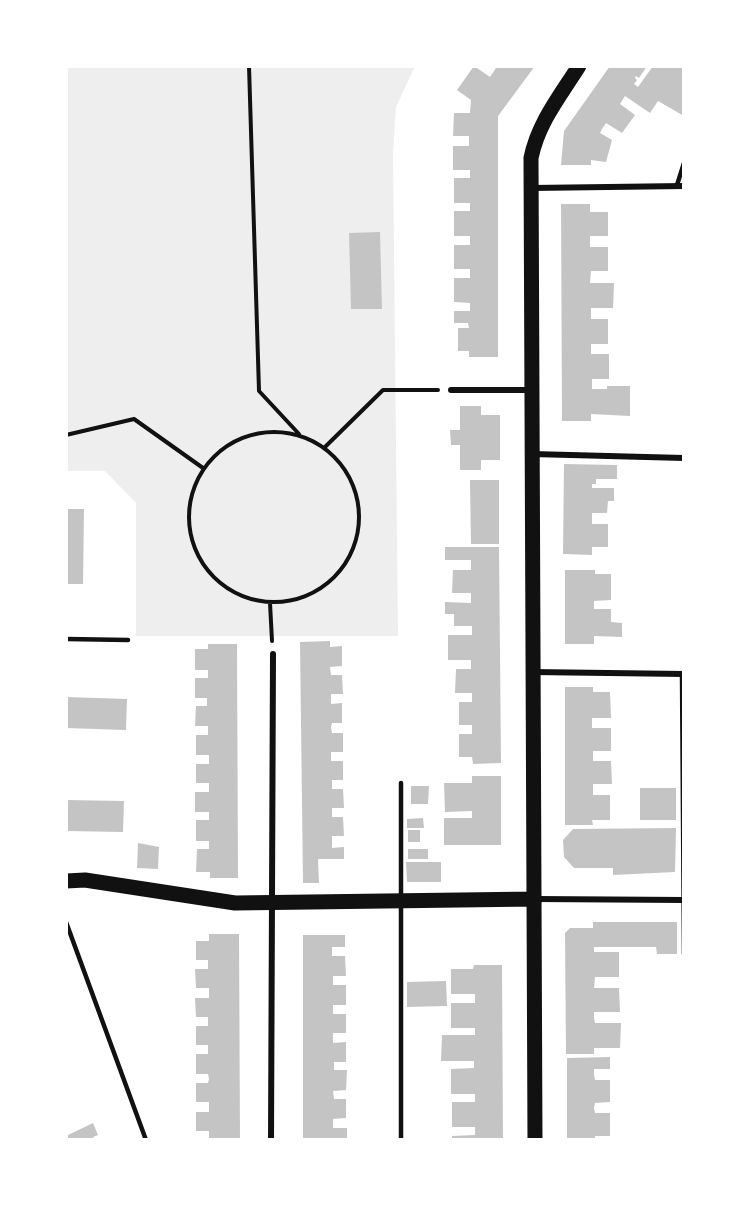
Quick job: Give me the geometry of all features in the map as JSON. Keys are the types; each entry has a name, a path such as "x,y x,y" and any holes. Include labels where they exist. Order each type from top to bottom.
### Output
{"main road":[{"path":"535,1140 531,158 535,138 579,66"},
{"path":"66,881 85,880 235,903 535,899"}],"street":[{"path":"531,188 680,185"},
{"path":"451,390 531,390"},
{"path":"531,454 684,458"},
{"path":"271,1140 270,903 273,654"},
{"path":"532,672 683,674"},
{"path":"535,899 683,900"}],"lane":[{"path":"680,185 684,163"},
{"path":"66,639 128,640"},
{"path":"683,674 684,954"},
{"path":"402,783 400,901 402,1140"},
{"path":"66,922 146,1140"}],"path":[{"path":"249,66 259,391 299,435"},
{"path":"325,447 383,390 451,390"},
{"path":"66,435 134,418 203,468"},
{"path":"272,431 299,435 325,447 344,467 356,491 360,518 355,545 342,569 322,588 297,599 270,603 237,593 222,585 204,567 192,543 188,518 191,492 203,468 221,449 245,435 272,431"},
{"path":"270,603 273,654"}],"shaded area":[{"path":"66,66 415,66 396,107 393,154 398,636 136,636 136,503 105,471 66,471"}],"building":[{"path":"474,66 490,77 496,68 492,66 535,66 498,116 498,357 469,357 469,351 458,351 458,328 469,328 468,323 454,323 454,311 470,311 470,303 454,302 454,278 470,278 470,269 454,269 454,245 470,245 470,236 454,236 454,211 470,211 470,203 454,203 454,178 470,178 470,170 453,170 453,146 469,146 469,136 453,136 454,113 470,113 471,100 457,90"},
{"path":"610,66 647,66 639,78 636,76 635,78 637,80 634,84 638,87 653,66 684,66 684,116 658,101 650,113 625,96 620,104 635,115 622,133 606,123 602,129 600,133 612,140 606,162 591,160 591,165 561,165 564,131"},
{"path":"561,204 590,204 590,212 608,212 608,236 590,236 590,247 608,247 608,271 591,271 590,283 614,283 613,308 591,308 591,319 608,319 608,344 591,344 591,354 609,354 609,379 592,379 592,389 607,389 607,386 630,386 630,416 591,414 591,421 562,421"},
{"path":"380,232 382,309 351,309 349,233"},
{"path":"460,406 481,406 481,415 500,415 500,460 481,460 481,470 460,470 460,445 451,445 450,430 460,430"},
{"path":"564,464 617,465 617,479 596,479 596,484 592,484 592,488 614,488 614,501 608,501 607,513 592,513 592,524 608,524 608,547 592,547 592,555 563,554"},
{"path":"470,480 499,480 499,544 471,544"},
{"path":"66,509 84,509 83,584 66,584"},
{"path":"445,547 499,547 501,763 473,764 472,757 459,757 459,734 472,734 472,725 459,725 459,702 472,702 472,693 455,693 456,669 471,669 471,660 448,660 448,635 472,635 472,626 454,626 454,614 445,614 445,602 471,603 471,593 452,593 453,570 471,570 471,560 445,560"},
{"path":"565,570 595,570 595,574 611,574 611,600 594,601 594,609 611,609 611,622 622,623 622,637 594,636 594,644 565,644"},
{"path":"330,641 330,647 342,646 342,666 330,667 331,675 342,675 343,694 331,694 331,704 342,703 342,723 332,723 331,727 332,733 343,733 343,752 331,752 331,761 343,761 343,780 332,780 332,789 343,789 344,808 332,808 332,817 343,817 344,836 332,836 332,848 344,847 344,859 318,859 319,883 303,883 300,642"},
{"path":"208,644 237,644 238,878 210,878 210,872 196,872 197,849 209,849 209,841 196,841 196,820 209,820 209,812 195,812 195,792 209,792 209,783 196,783 196,764 209,764 209,755 196,755 196,735 208,735 208,726 195,726 196,706 207,706 207,698 195,698 195,678 208,678 208,670 195,670 195,649 208,649"},
{"path":"565,687 593,687 593,692 610,692 611,718 592,718 592,728 611,728 611,751 593,751 593,761 611,761 612,784 593,784 593,795 610,795 610,820 592,820 593,825 565,825"},
{"path":"66,697 127,699 126,730 66,728"},
{"path":"472,776 501,776 501,845 444,845 444,818 472,818 472,811 445,812 444,783 472,783"},
{"path":"411,786 429,786 428,804 411,804"},
{"path":"640,788 676,788 676,820 640,820"},
{"path":"66,800 124,801 123,832 66,831"},
{"path":"423,818 424,828 407,828 407,819"},
{"path":"676,828 675,872 613,875 613,868 574,868 564,857 563,840 573,829"},
{"path":"408,830 420,830 420,842 408,842"},
{"path":"138,843 159,847 158,869 137,868"},
{"path":"408,849 428,849 428,859 408,859"},
{"path":"406,862 441,862 441,882 407,882"},
{"path":"593,922 677,922 677,954 657,954 656,947 594,947 594,952 619,952 619,977 595,977 594,988 619,988 620,1012 594,1012 594,1018 595,1023 621,1023 620,1048 594,1048 594,1054 566,1054 565,933 570,928 593,928"},
{"path":"209,934 239,934 240,1140 209,1140 209,1131 196,1131 196,1112 209,1112 209,1102 196,1102 196,1083 208,1083 209,1079 208,1074 196,1074 196,1054 208,1054 208,1045 196,1045 196,1026 208,1026 208,1017 196,1017 195,998 209,998 209,988 196,988 195,969 208,969 208,960 196,960 196,941 209,941"},
{"path":"303,935 345,935 345,947 332,947 332,956 345,956 346,976 333,976 333,985 346,985 346,1005 333,1005 333,1014 346,1014 346,1033 333,1033 333,1043 346,1042 346,1062 334,1062 334,1070 347,1070 346,1090 333,1091 334,1099 346,1099 346,1118 333,1119 333,1128 347,1128 347,1140 303,1140"},
{"path":"474,965 502,965 503,1140 452,1140 452,1136 475,1135 475,1127 452,1127 452,1102 475,1102 475,1094 451,1094 451,1069 474,1068 474,1061 441,1061 442,1035 475,1035 475,1028 451,1028 451,1003 475,1003 475,994 451,994 451,969 473,969"},
{"path":"446,981 447,1006 407,1007 407,982"},
{"path":"610,1057 610,1069 594,1069 594,1075 595,1080 610,1080 610,1102 595,1103 594,1108 595,1113 610,1113 610,1136 595,1136 595,1140 567,1140 567,1058"},
{"path":"93,1123 98,1135 93,1137 95,1140 66,1140 66,1136"}]}
